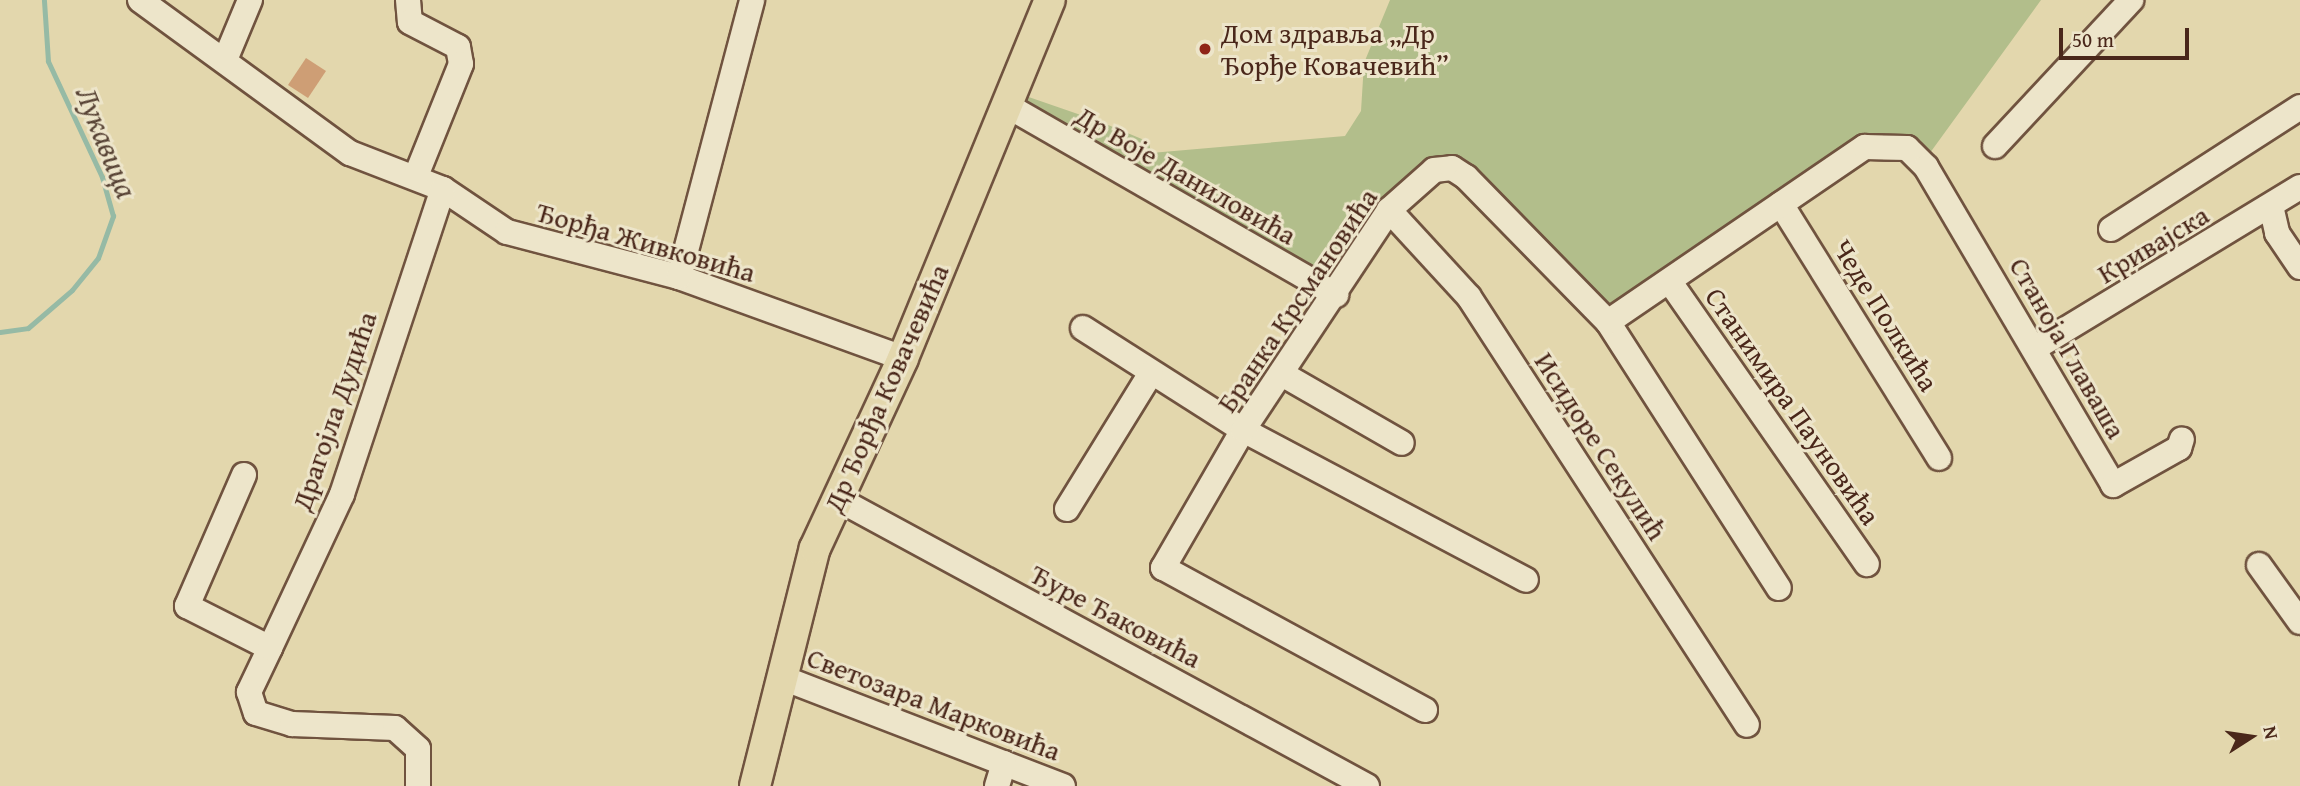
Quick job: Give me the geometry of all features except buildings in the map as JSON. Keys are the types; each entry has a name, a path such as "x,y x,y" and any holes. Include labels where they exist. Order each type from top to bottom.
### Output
{"main road":[{"name":"Др Ђорђа Ковачевића","path":"755,786 815,548 903,358 1050,0"}],"street":[{"name":"Ђорђа Живковића","path":"140,0 350,153 416,176 443,189 506,232 544,247 679,277 903,358"},
{"path":"225,60 250,0"},
{"path":"408,0 410,22 458,47 461,64 416,176"},
{"path":"679,277 752,0"},
{"path":"1995,146 2131,0"},
{"name":"Др Воје Даниловића","path":"1006,105 1336,295"},
{"path":"2111,229 2300,107"},
{"name":"Станоја Главаша","path":"1781,204 1865,147 1907,148 1926,167 2035,348 2113,485 2179,448 2182,439"},
{"name":"Бранка Крсмановића","path":"1425,710 1163,568 1243,430 1336,295 1389,210 1434,170 1452,168 1608,322"},
{"name":"Кривајска","path":"2035,348 2300,187"},
{"name":"Драгојла Дудића","path":"418,786 418,749 395,728 292,724 256,712 249,692 342,494 443,189"},
{"path":"1779,588 1608,322 1781,204"},
{"name":"Чеде Полкића","path":"1781,204 1939,458"},
{"path":"2271,206 2277,233 2300,267"},
{"name":"Исидоре Секулић","path":"1389,210 1469,297 1747,725"},
{"name":"Станимира Пауновића","path":"1670,282 1867,564"},
{"path":"1083,328 1243,430 1526,580"},
{"path":"1067,509 1152,373"},
{"path":"1282,374 1402,443"},
{"path":"244,475 187,606 270,648"},
{"name":"Ђуре Ђаковића","path":"836,498 1367,786"},
{"path":"2259,565 2300,622"},
{"name":"Светозара Марковића","path":"783,678 1000,774 1063,786"}],"green space":[{"path":"1390,0 2041,0 1927,157 1907,138 1866,137 1608,312 1452,158 1337,286 1016,104 1020,94 1101,122 1149,142 1151,153 1345,136 1361,111 1364,63"}],"waterway":[{"name":"Лукавица","path":"0,332 28,328 72,290 98,258 113,216 102,177 48,61 44,0"}],"place":[{"name":"Дом здравља „Др Ђорђе Ковачевић”","path":"1205,49"}]}
